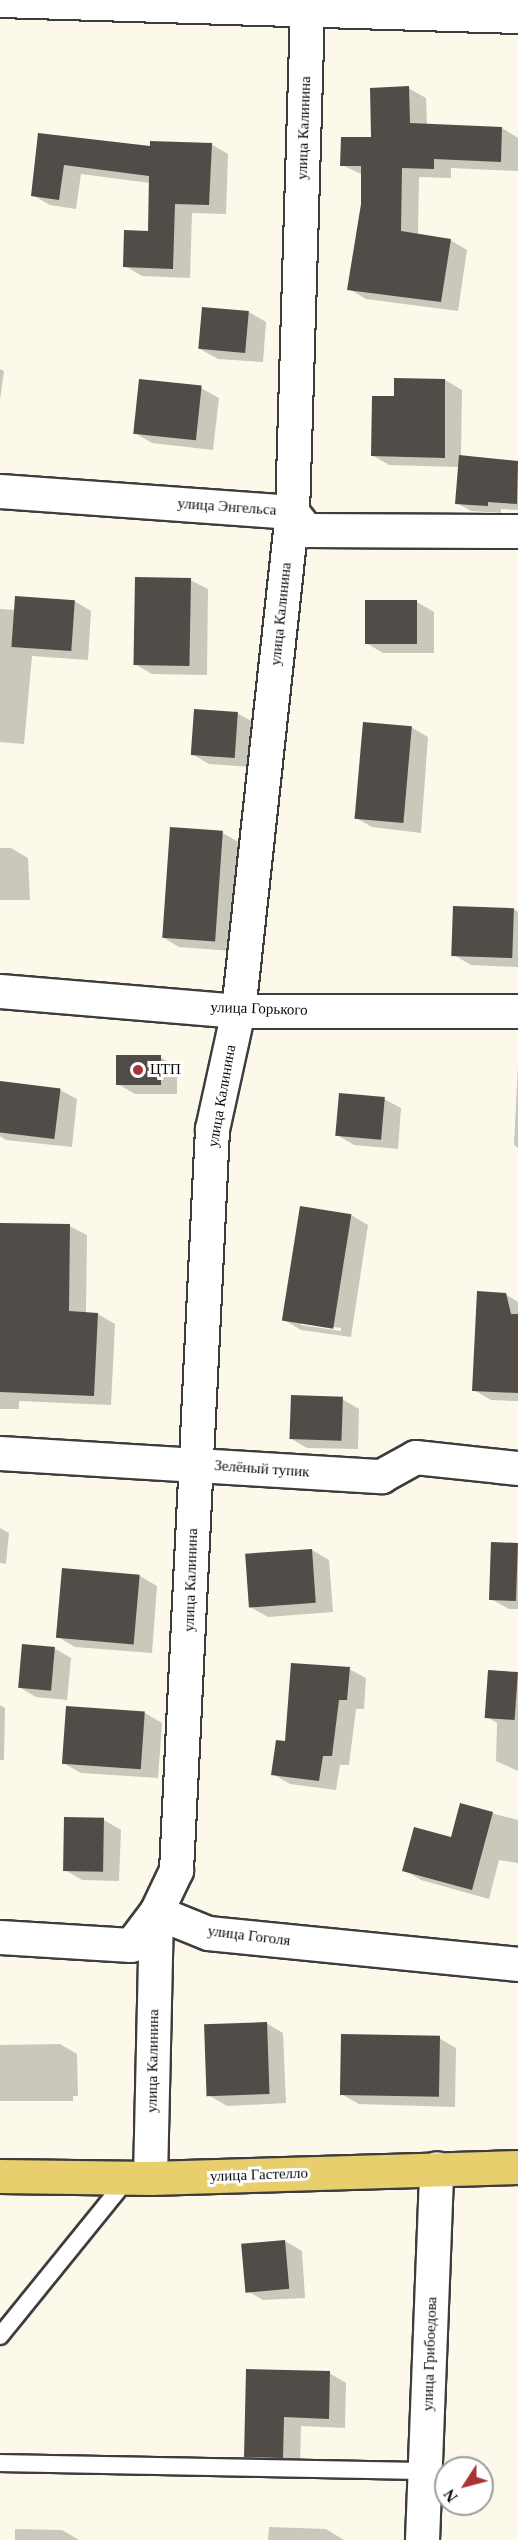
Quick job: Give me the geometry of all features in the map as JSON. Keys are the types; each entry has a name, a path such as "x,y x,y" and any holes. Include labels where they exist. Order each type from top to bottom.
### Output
{"main road":[{"name":"улица Гастелло","path":"0,2176 140,2178 436,2168 518,2168"}],"street":[{"path":"0,0 518,16"},
{"name":"улица Калинина","path":"140,2178 156,1912 176,1870 192,1586 194,1465 204,1334 212,1129 238,1011 292,512 307,11"},
{"name":"улица Энгельса","path":"0,491 292,512 306,530 518,531"},
{"name":"улица Горького","path":"0,991 238,1011 518,1011"},
{"name":"Зелёный тупик","path":"0,1453 381,1476 415,1457 518,1468"},
{"path":"0,1938 131,1945 156,1912"},
{"name":"улица Гоголя","path":"156,1912 208,1933 518,1964"},
{"name":"улица Грибоедова","path":"422,2540 436,2168"}],"lane":[{"path":"0,2336 140,2178"},
{"path":"0,2463 426,2471"}],"building":[{"path":"409,86 410,123 502,127 501,162 434,159 434,169 402,168 401,231 451,239 441,302 347,290 361,204 361,166 340,166 341,137 371,137 370,88"},
{"path":"38,133 150,146 150,141 212,143 209,205 175,204 173,269 123,267 124,230 148,231 149,176 64,165 59,200 31,196"},
{"path":"202,307 249,311 245,353 198,349"},
{"path":"394,378 445,379 445,458 371,456 372,396 394,396"},
{"path":"139,379 202,386 196,440 133,434"},
{"path":"459,455 518,461 517,504 488,502 488,506 455,504"},
{"path":"135,577 191,578 189,666 133,665"},
{"path":"15,596 75,600 71,651 11,647"},
{"path":"365,600 417,600 417,644 365,644"},
{"path":"194,709 238,712 235,758 191,755"},
{"path":"363,722 412,726 403,823 355,819"},
{"path":"170,827 223,831 215,941 162,938"},
{"path":"453,906 514,908 512,958 451,956"},
{"name":"ЦТП","path":"116,1055 161,1055 161,1085 116,1085"},
{"path":"0,1081 61,1088 54,1139 0,1132"},
{"path":"339,1093 385,1097 381,1140 335,1136"},
{"path":"300,1206 351,1214 333,1329 282,1321"},
{"path":"0,1223 70,1224 69,1311 98,1313 94,1396 0,1392"},
{"path":"477,1291 506,1293 511,1314 518,1314 518,1393 472,1391"},
{"path":"291,1395 343,1397 341,1441 289,1439"},
{"path":"491,1542 518,1543 516,1601 489,1600"},
{"path":"312,1549 316,1603 249,1608 245,1554"},
{"path":"62,1568 140,1575 134,1645 56,1638"},
{"path":"22,1644 55,1647 51,1691 18,1688"},
{"path":"291,1663 350,1667 347,1700 339,1700 332,1756 323,1756 319,1781 271,1775 276,1740 285,1741"},
{"path":"488,1670 518,1672 515,1720 485,1718"},
{"path":"66,1706 145,1712 141,1769 62,1764"},
{"path":"460,1803 493,1812 472,1890 402,1871 414,1827 451,1837"},
{"path":"64,1817 104,1818 103,1872 63,1871"},
{"path":"267,2022 270,2094 207,2096 204,2024"},
{"path":"341,2034 440,2036 439,2097 340,2095"},
{"path":"285,2240 289,2289 245,2293 241,2244"},
{"path":"246,2369 330,2371 329,2419 284,2417 283,2458 244,2457"}],"place":[{"name":"ЦТП","path":"138,1070"}]}
